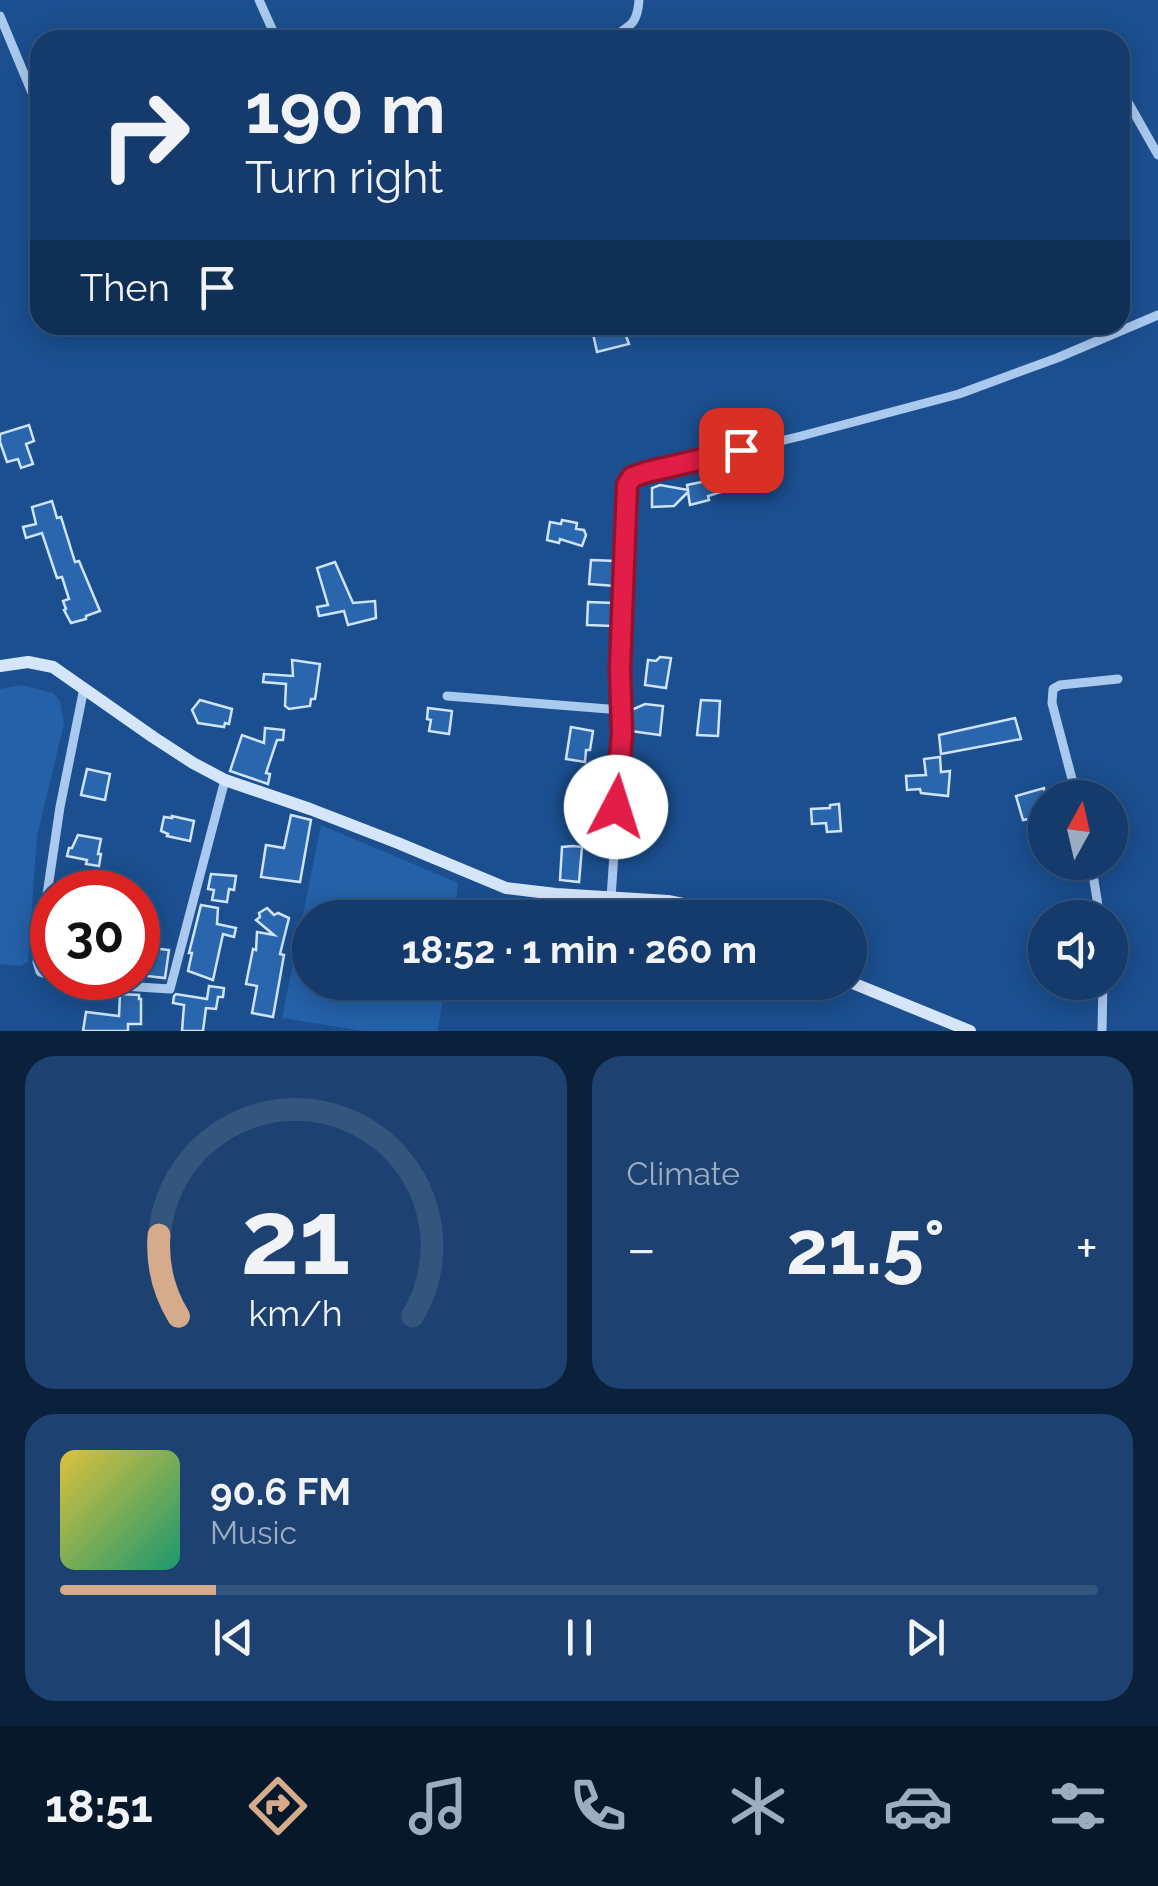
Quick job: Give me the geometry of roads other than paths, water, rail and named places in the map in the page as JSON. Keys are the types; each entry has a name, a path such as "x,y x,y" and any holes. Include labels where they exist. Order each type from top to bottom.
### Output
{"main road":[{"path":"0,666 45,664 64,673 193,764 225,780 398,842 506,888 638,900"},
{"path":"867,989 970,1031"}],"street":[{"path":"259,0 272,30"},
{"path":"625,30 633,25 640,0"},
{"path":"0,16 30,88"},
{"path":"1130,106 1158,155"},
{"path":"1130,328 1158,316"},
{"path":"611,898 622,734 627,485 632,477 959,394 1112,335"},
{"path":"1072,780 1052,702 1053,688 1118,678"},
{"path":"50,870 84,688"},
{"path":"447,696 621,710"},
{"path":"160,989 170,990 225,780"},
{"path":"1102,1031 1103,1000"}]}
